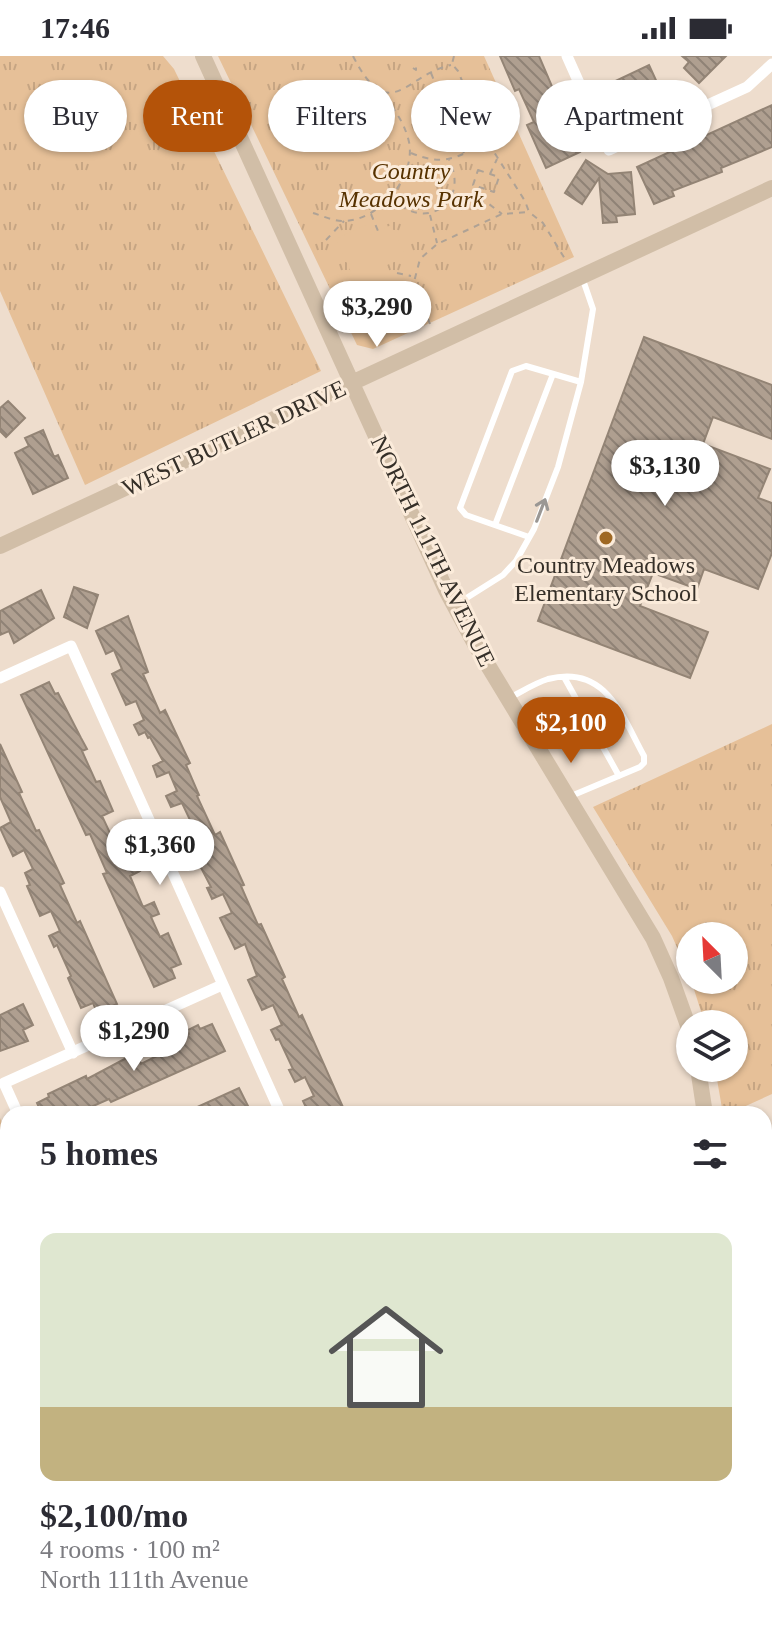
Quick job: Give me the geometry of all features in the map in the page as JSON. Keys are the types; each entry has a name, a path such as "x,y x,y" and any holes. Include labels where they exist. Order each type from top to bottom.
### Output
{"street":[{"name":"NORTH 111TH AVENUE","path":"203,56 454,605 653,938 682,1010"},
{"path":"567,56 609,150 747,87 772,64"},
{"name":"WEST BUTLER DRIVE","path":"2,540 772,188"},
{"path":"0,678 71,646 277,1106"},
{"path":"0,892 73,1053"},
{"path":"14,1106 4,1083 222,985"},
{"path":"700,1082 704,1106"}],"lane":[{"path":"454,605 503,575 516,561 558,467 581,382 593,309 582,277"},
{"path":"529,537 466,515 460,508 512,371 526,366 581,382"},
{"path":"495,525 553,374"},
{"path":"564,677 619,776"},
{"path":"508,699 547,679 564,677 585,679 600,685 615,703 644,756 640,767 568,798"}],"path":[{"path":"353,56 370,80"},
{"path":"452,64 454,56"},
{"path":"395,92 452,64"},
{"path":"452,64 462,80"},
{"path":"415,68 419,79"},
{"path":"431,72 434,80"},
{"path":"326,240 344,221 370,213 391,196 408,164 410,152 406,133 395,109"},
{"path":"410,152 434,161 449,160 464,153"},
{"path":"494,152 529,212 543,223 565,259"},
{"path":"490,174 498,158"},
{"path":"391,196 407,211 416,214 430,213 443,207 454,194 456,179 449,160"},
{"path":"478,170 490,174 499,177 494,192 473,185 478,170"},
{"path":"454,194 489,204 502,214"},
{"path":"430,324 416,292 413,276 420,259 437,244 502,214 529,212"},
{"path":"313,213 344,221"},
{"path":"370,213 378,231"},
{"path":"430,213 437,244"},
{"path":"397,273 413,276"}],"green space":[{"path":"0,56 163,56 179,80 143,80 143,152 214,152 321,371 85,485 0,291"},
{"name":"Country Meadows Park","path":"218,56 484,56 495,80 411,80 411,152 520,152 520,136 574,257 373,349 357,345 252,127 252,80 230,80"},
{"path":"366,225 370,235 391,225 406,257 387,265 391,275 359,290 336,239"},
{"path":"772,724 772,1094 746,1106 722,1106 717,1082 748,1082 748,1010 701,1010 695,994 748,994 748,922 676,922 676,945 593,807"}],"building":[{"path":"500,56 539,56 549,80 536,80 536,145 527,125 534,122 520,91 520,80 510,80"},
{"path":"682,56 726,56 702,80 696,80 684,68 689,62"},
{"path":"649,65 656,80 618,80"},
{"path":"772,105 772,147 721,168 722,172 672,191 674,196 654,204 637,167 670,152 712,152 712,133"},
{"path":"539,152 580,152 546,168"},
{"path":"586,160 608,174 631,172 635,214 616,216 617,222 603,223 599,178 582,204 565,193"},
{"path":"644,337 772,385 772,439 713,417 703,444 770,469 758,498 772,503 772,553 758,589 704,569 697,589 653,573 640,606 708,632 690,678 538,621"},
{"path":"8,401 25,418 6,437 0,431 0,408"},
{"path":"43,430 54,457 58,455 68,478 33,494 15,453 29,446 25,438"},
{"path":"74,587 98,595 87,628 64,617"},
{"path":"41,590 54,618 14,643 9,631 0,635 0,611"},
{"path":"128,616 148,672 143,674 160,713 165,710 190,763 186,765 197,796 215,835 220,832 258,925 261,924 285,977 282,979 299,1017 302,1015 342,1106 305,1106 303,1101 314,1096 305,1077 295,1082 289,1070 293,1069 279,1039 276,1040 271,1030 282,1025 273,1005 262,1010 248,980 257,976 245,944 235,949 220,918 232,913 223,894 212,899 207,888 211,887 180,827 191,822 182,803 171,807 166,796 177,791 169,772 157,777 153,766 163,761 150,737 145,732 139,735 134,725 144,720 136,701 126,705 112,674 122,669 114,650 106,654 96,631"},
{"path":"49,682 55,694 58,693 87,749 82,751 113,811 102,816 116,846 126,841 140,871 130,876 143,907 154,902 159,914 151,917 160,937 168,933 181,964 171,968 175,978 154,987 103,874 107,873 90,834 86,835 21,695"},
{"path":"0,744 36,831 39,830 64,883 60,885 77,923 80,921 117,1004 97,1013 93,1003 81,1008 68,978 71,976 57,945 54,947 49,936 60,931 51,911 40,916 27,886 30,885 25,873 33,869 24,850 13,856 0,828 11,822 0,797"},
{"path":"23,1004 33,1025 23,1030 28,1041 0,1051 0,1015"},
{"path":"212,1024 225,1051 111,1102 109,1099 93,1106 38,1106 37,1103 49,1097 48,1094 86,1076 87,1079 136,1053 141,1064 159,1055 154,1044 166,1039 168,1043 189,1034 188,1030 198,1025 200,1029"},
{"path":"239,1088 248,1106 200,1106"}],"place":[{"name":"Country Meadows Elementary School","path":"606,538"}]}
